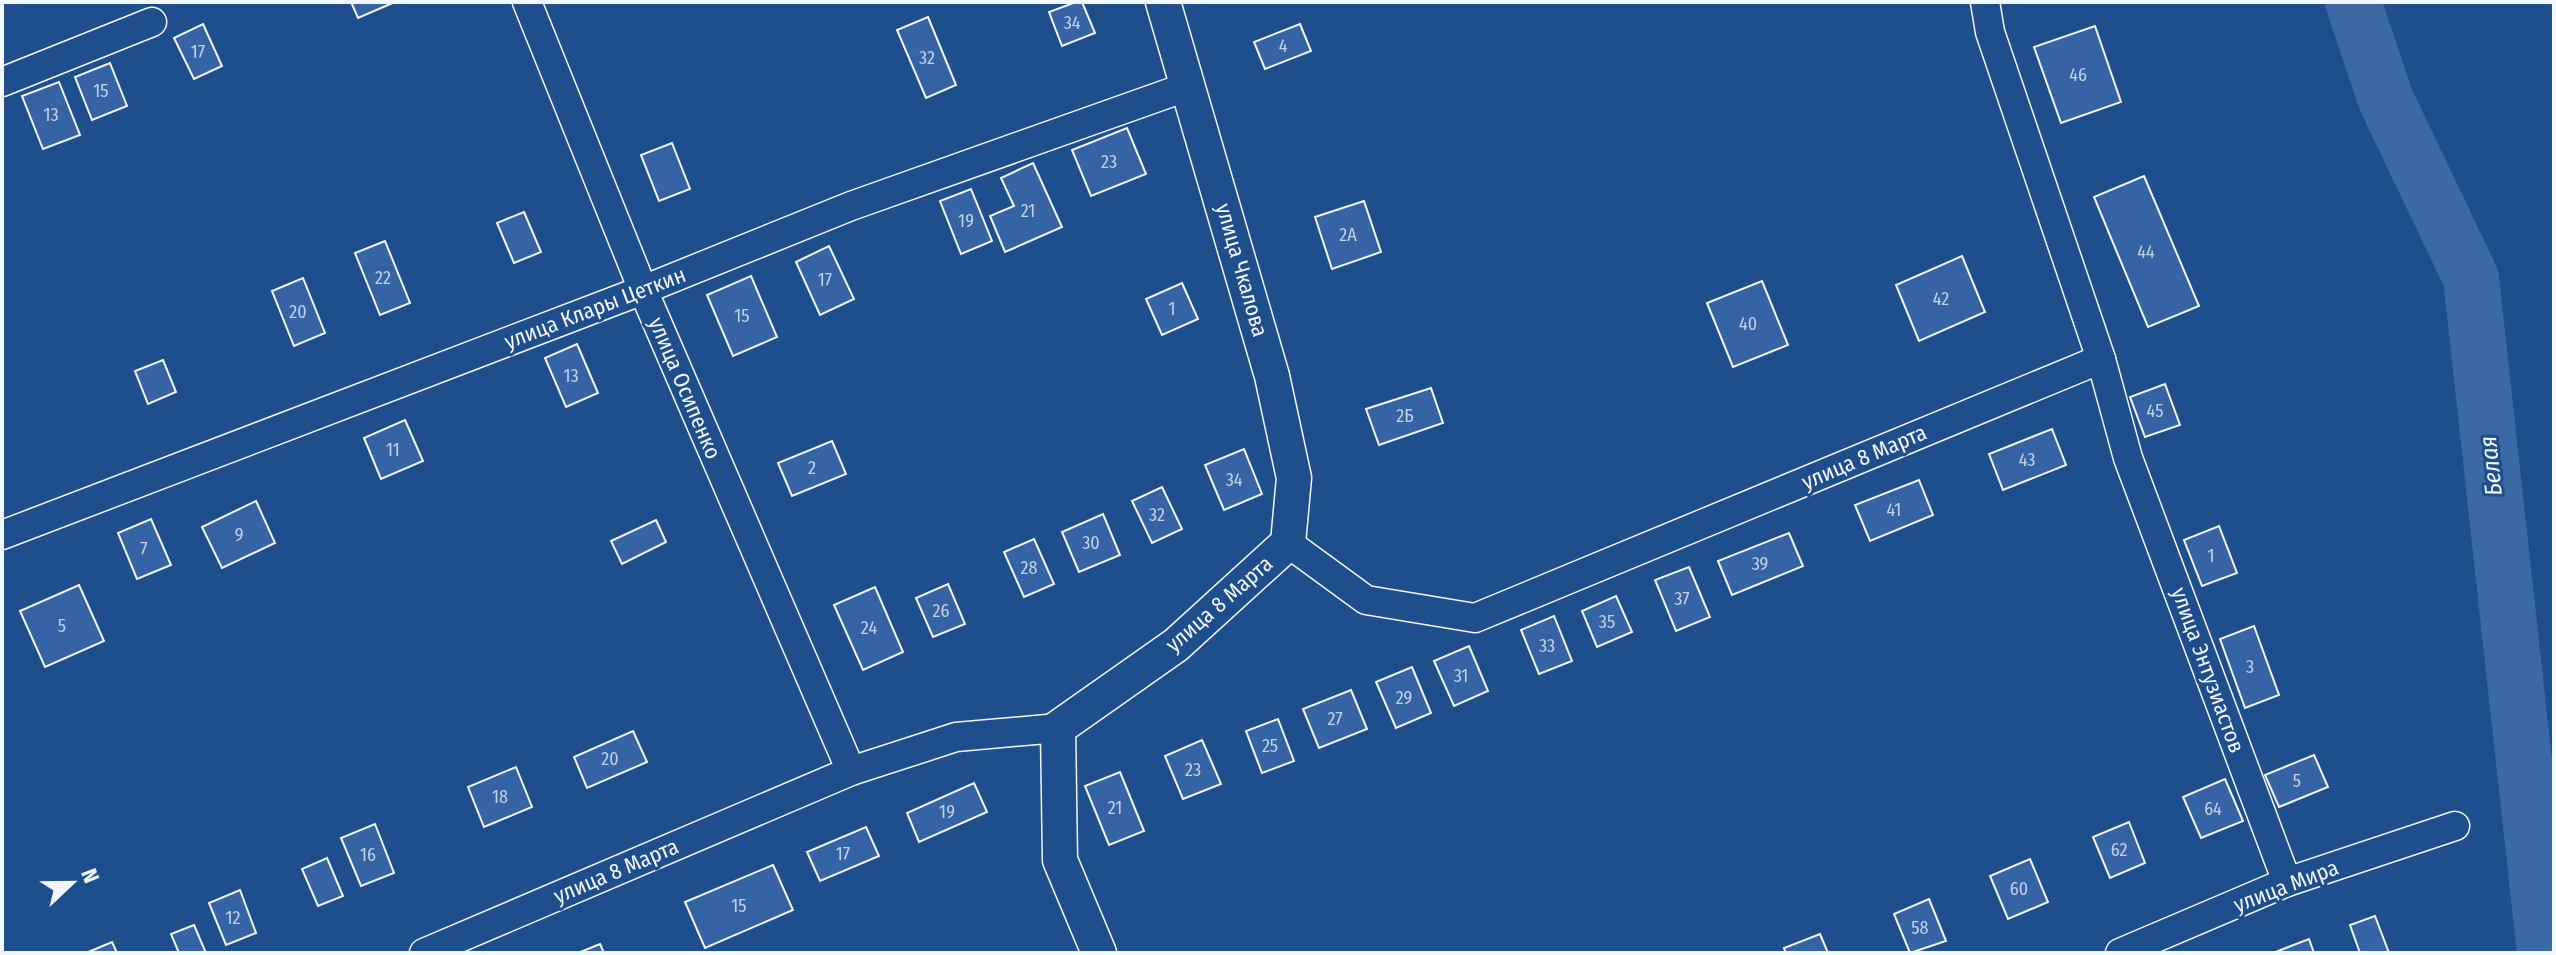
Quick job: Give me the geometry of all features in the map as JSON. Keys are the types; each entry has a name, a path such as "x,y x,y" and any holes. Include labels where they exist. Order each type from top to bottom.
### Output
{"street":[{"name":"улица Осипенко","path":"527,2 643,290 851,771"},
{"name":"улица Чкалова","path":"1163,2 1272,376 1294,478 1288,543"},
{"path":"1985,2 1990,32 2101,359"},
{"path":"2,82 152,22"},
{"name":"улица Клары Цеткин","path":"2,535 643,290 851,206 1189,86"},
{"name":"улица Энтузиастов","path":"2101,359 2128,458 2287,882"},
{"name":"улица 8 Марта","path":"424,953 851,771 956,737 1058,728 1176,645 1288,543 1366,600 1475,618 2101,359"},
{"path":"1058,728 1060,860 1099,953"},
{"name":"улица Мира","path":"2120,953 2287,882 2455,826"}],"building":[{"path":"351,2 395,2 358,18"},
{"path":"1082,2 1095,33 1062,46 1049,12"},
{"path":"928,17 956,85 926,98 897,30"},
{"path":"203,24 222,66 194,79 174,38"},
{"path":"1300,24 1311,51 1265,69 1254,42"},
{"path":"2095,26 2121,102 2061,123 2034,47"},
{"path":"110,63 127,106 92,120 75,77"},
{"path":"59,82 80,135 43,149 22,96"},
{"path":"1127,128 1146,174 1091,196 1072,150"},
{"path":"672,143 690,189 659,201 641,155"},
{"path":"1033,163 1062,227 1005,252 990,216 1014,206 1001,178"},
{"path":"2144,176 2199,306 2148,327 2094,197"},
{"path":"971,189 992,241 961,254 940,201"},
{"path":"1364,201 1381,252 1332,269 1315,217"},
{"path":"524,212 541,252 514,263 497,223"},
{"path":"385,241 410,303 380,315 355,253"},
{"path":"829,246 854,299 820,315 796,262"},
{"path":"1962,256 1985,312 1919,341 1896,285"},
{"path":"751,276 777,337 733,356 707,295"},
{"path":"303,278 325,333 294,346 272,291"},
{"path":"1762,281 1788,345 1733,367 1707,303"},
{"path":"1182,283 1198,319 1162,335 1146,299"},
{"path":"577,344 598,393 566,407 545,358"},
{"path":"163,360 176,392 148,404 135,371"},
{"path":"2165,384 2180,425 2145,437 2130,397"},
{"path":"1431,388 1443,423 1379,445 1366,409"},
{"path":"405,420 423,461 381,479 364,438"},
{"path":"2052,429 2066,465 2003,490 1989,454"},
{"path":"832,441 846,474 792,496 778,463"},
{"path":"1244,449 1262,494 1224,510 1205,465"},
{"path":"1919,480 1933,515 1870,541 1855,505"},
{"path":"1162,487 1182,529 1152,543 1132,501"},
{"path":"256,501 275,543 222,568 202,527"},
{"path":"1103,514 1120,555 1079,572 1062,532"},
{"path":"151,519 171,565 137,579 118,533"},
{"path":"656,520 666,542 622,564 611,541"},
{"path":"2219,526 2237,573 2202,586 2184,540"},
{"path":"1789,533 1803,566 1732,595 1718,561"},
{"path":"1034,539 1054,584 1024,597 1004,552"},
{"path":"1689,567 1710,617 1676,631 1655,580"},
{"path":"948,584 965,624 933,637 916,598"},
{"path":"79,585 104,641 45,667 20,611"},
{"path":"875,587 903,652 863,670 834,605"},
{"path":"1616,596 1632,632 1597,647 1582,611"},
{"path":"1554,616 1572,661 1539,674 1521,630"},
{"path":"2254,626 2279,695 2245,708 2220,639"},
{"path":"1469,646 1488,691 1454,706 1434,661"},
{"path":"1412,667 1431,713 1396,728 1376,682"},
{"path":"1351,690 1367,729 1319,748 1303,709"},
{"path":"1278,719 1294,761 1262,773 1246,731"},
{"path":"633,731 647,762 587,788 574,757"},
{"path":"1202,740 1221,784 1183,799 1165,756"},
{"path":"2314,755 2328,787 2279,807 2265,775"},
{"path":"516,767 532,807 484,827 468,787"},
{"path":"1120,772 1144,831 1109,845 1085,786"},
{"path":"2225,779 2243,821 2201,838 2183,797"},
{"path":"974,783 987,812 919,842 907,813"},
{"path":"2129,822 2145,863 2110,878 2093,837"},
{"path":"375,824 394,873 361,886 341,838"},
{"path":"866,827 879,856 820,881 807,852"},
{"path":"327,858 343,896 318,906 302,869"},
{"path":"2030,859 2048,902 2008,919 1990,876"},
{"path":"773,865 793,910 705,948 685,902"},
{"path":"240,890 256,933 226,945 209,903"},
{"path":"1929,899 1946,941 1910,953 1894,914"},
{"path":"2375,916 2389,953 2360,953 2350,925"},
{"path":"194,925 206,953 179,953 171,934"},
{"path":"1820,934 1828,953 1786,953 1784,948"},
{"path":"2309,939 2314,953 2273,953"},
{"path":"112,942 117,953 86,953"},
{"path":"600,944 604,953 578,953"}],"waterway":[{"name":"Белая","path":"2353,2 2386,100 2471,278 2545,953"}]}
